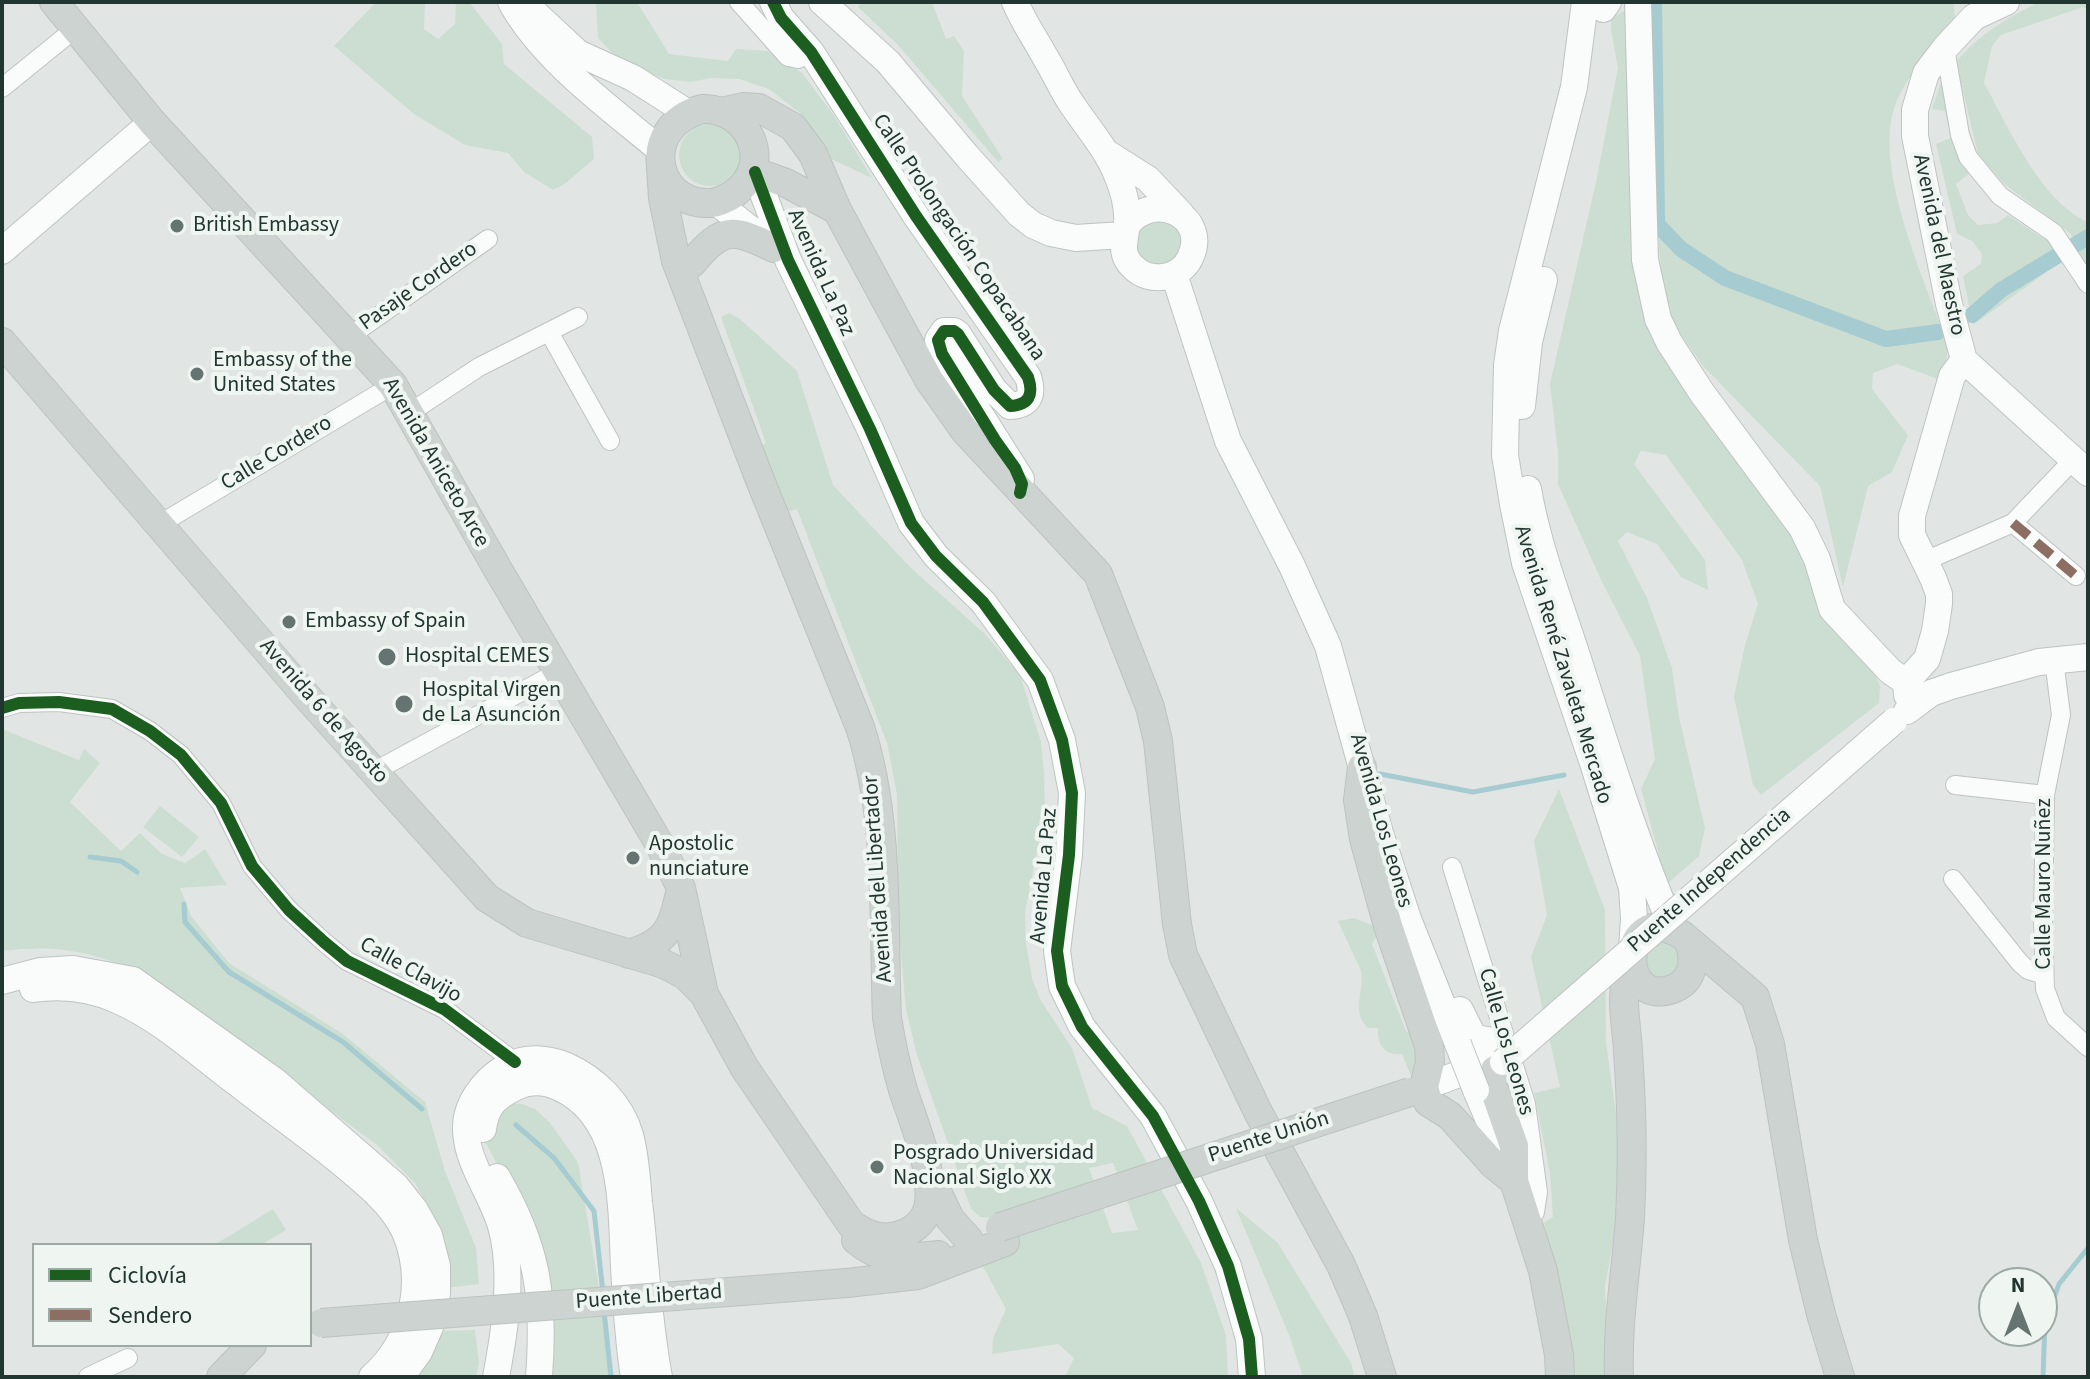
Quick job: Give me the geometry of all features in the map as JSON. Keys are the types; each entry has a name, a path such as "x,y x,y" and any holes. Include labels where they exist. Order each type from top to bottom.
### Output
{"main road":[{"name":"Avenida Aniceto Arce","path":"54,2 152,122 350,336 393,385 411,412 497,568 660,845 681,888 704,994"},
{"path":"511,2 518,15 570,74 660,158 674,190 684,197 711,203 736,192 755,172 752,141 746,130 726,111"},
{"path":"523,2 578,53 633,78 688,113"},
{"name":"Calle Prolongación Copacabana","path":"773,2 781,18 811,52 916,216 1028,377 1031,395 1027,402 1010,406 994,390 958,334 944,331 938,340 942,354 1015,468 1022,484 1020,493"},
{"name":"Calle Prolongación Copacabana","path":"822,2 888,62 967,156 1019,214 1033,225 1051,233 1076,238 1125,230"},
{"path":"1015,2 1070,101 1107,153 1121,185 1126,257 1133,267 1153,277 1174,274 1190,259 1193,248 1194,237 1183,217 1148,179 1107,153"},
{"path":"1028,2 1038,23 1043,52"},
{"name":"Avenida del Maestro","path":"2006,2 1974,10 1926,73 1915,110 1915,136 1960,348 2081,467"},
{"name":"Avenida René Zavaleta Mercado","path":"1600,4 1576,139 1529,342 1522,396 1521,439 1530,501 1541,546 1646,861 1680,934"},
{"name":"Avenida René Zavaleta Mercado","path":"1600,4 1574,87 1512,331 1507,365 1505,455 1525,563 1632,888 1634,919 1631,958"},
{"path":"1636,7 1645,260 1658,319 1702,393 1802,528 1817,559 1832,609 1880,661 1915,687 2054,660 2088,657"},
{"path":"660,158 671,126 688,113 759,108 793,127 813,154 837,210 929,380 965,431 1098,574 1150,707 1158,741 1183,955 1258,1112 1341,1265 1369,1331 1382,1377"},
{"path":"2,251 152,122"},
{"name":"Avenida del Libertador","path":"660,158 668,230 676,261 860,727 872,766 879,804 887,1018 892,1049 925,1165 929,1193 927,1213 916,1227 896,1237"},
{"path":"755,172 786,183 837,210"},
{"name":"Avenida La Paz","path":"755,172 781,254 870,429 911,523 936,556 983,602 1040,680 1062,740 1072,793 1069,855 1057,951 1062,986 1082,1027 1153,1116 1199,1201 1228,1266 1249,1339 1252,1377"},
{"path":"689,291 692,263 711,203"},
{"name":"Avenida La Paz","path":"711,203 781,254"},
{"path":"1125,230 1143,210 1153,207 1164,207 1183,217"},
{"path":"692,263 710,241 730,233 746,234 781,254"},
{"name":"Avenida Los Leones","path":"1174,274 1228,441 1292,566 1328,646 1380,833 1408,919 1458,1044 1494,1066"},
{"name":"Avenida 6 de Agosto","path":"2,342 309,699 487,898 527,923 635,952 664,964 685,975 704,994"},
{"name":"Puente Independencia","path":"1494,1066 1890,716 1915,687 1935,631 1939,594 1912,535 1912,516 1960,348"},
{"path":"1362,767 1358,800 1364,839 1388,926 1429,1046 1430,1062 1419,1097 1450,1116 1493,1164 1514,1181"},
{"path":"1380,833 1395,844 1418,909 1470,1034 1479,1040 1494,1066 1494,1095 1514,1146 1514,1181 1543,1271 1559,1355 1560,1377"},
{"path":"635,952 657,943 668,931 681,888"},
{"path":"635,952 675,947 687,937 690,927"},
{"path":"1619,1377 1632,1171 1628,1040 1624,1021 1626,983 1635,941 1648,930 1656,928 1680,934 1755,997 1770,1044 1803,1240 1840,1377"},
{"path":"1628,1040 1645,1008 1691,971 1694,960 1680,934"},
{"path":"1631,958 1642,984 1671,988 1718,986 1761,1016"},
{"path":"2,981 40,971 73,969 133,980 275,1081 396,1186 429,1235 437,1266 437,1294 430,1327 419,1352 401,1377"},
{"path":"2,996 53,987 84,989 114,998 147,1015 376,1193 404,1231 416,1272 416,1295 401,1340 388,1361 372,1377"},
{"path":"704,994 744,1067 869,1251 887,1257 939,1255"},
{"path":"539,1377 538,1275 529,1240 494,1172 482,1133 491,1103 533,1059 558,1062 583,1073 611,1098 630,1134 659,1377"},
{"name":"Puente Unión","path":"939,1255 971,1248 1002,1234 1419,1097 1467,1071 1494,1066"},
{"path":"496,1377 503,1335 505,1252 501,1227 476,1172 467,1118 488,1080 519,1073 579,1097 591,1110 615,1163 628,1340 634,1377"},
{"path":"925,1165 950,1219 971,1248"},
{"path":"854,1232 971,1248"},
{"path":"848,1275 857,1257 854,1232"},
{"name":"Puente Libertad","path":"315,1316 848,1275 918,1275 971,1248"},
{"name":"Puente Libertad","path":"848,1275 896,1267 939,1255"},
{"path":"227,1375 250,1347"}],"street":[{"path":"739,2 788,57 798,59 811,52"},
{"path":"2,88 76,28"},
{"path":"1945,48 1960,135 1968,157 2000,196 2054,233 2088,284"},
{"name":"Pasaje Cordero","path":"350,336 488,239"},
{"path":"411,412 479,367 578,317"},
{"path":"549,332 610,441"},
{"name":"Calle Cordero","path":"160,524 393,385"},
{"path":"1925,561 2013,523 2081,467"},
{"path":"2013,523 2076,576"},
{"name":"Calle Mauro Nuñez","path":"2054,660 2061,715 2045,795 2045,989 2056,1018 2088,1047"},
{"path":"375,771 545,679 563,677"},
{"name":"Calle Clavijo","path":"2,708 19,703 59,702 112,709 150,731 181,755 221,803 237,839 259,876 289,910 347,961 444,1009 519,1073"},
{"path":"1955,785 2045,795"},
{"name":"Calle Los Leones","path":"1452,867 1526,1104 1538,1192 1535,1212 1527,1215"},
{"path":"1953,879 2020,963 2028,970 2044,975"},
{"path":"88,1377 128,1358"}],"green space":[{"path":"376,2 425,2 424,29 438,39 455,24 456,2 469,2 502,44 504,64 592,137 594,159 553,190 524,172 508,153 465,145 414,114 334,46"},
{"path":"637,2 669,54 728,61 736,49 768,51 802,73 833,114 872,178 827,157 800,113 769,89 739,79 711,78 690,82 664,79 621,62 598,38 596,4"},
{"path":"862,2 932,2 946,39 954,36 964,51 962,96 1003,159 998,162 899,46 858,7"},
{"path":"1654,2 1954,2 1955,29 1920,64 1906,84 1895,106 1890,132 1896,193 1905,227 1949,348 1941,380 1897,364 1873,373 1872,389 1908,435 1892,472 1868,486 1843,587 1820,486 1703,366 1673,323 1662,282 1657,224"},
{"path":"2039,2 2088,2 2088,10 2083,7 2001,35 1992,46 1984,83 2041,181 2071,212 2088,222 2088,266 2076,254 2071,234 2003,183 1978,154 1956,62 1994,28"},
{"path":"1623,11 1629,16 1637,256 1707,422 1788,529 1875,672 1880,687 1879,703 1761,795 1753,785 1734,697 1758,604 1742,560 1666,455 1641,451 1634,464 1705,560 1708,590 1681,577 1657,544 1627,532 1618,541 1647,598 1672,668 1679,717 1705,828 1699,856 1667,884 1641,789 1655,759 1640,656 1601,580 1558,484 1558,453 1550,384 1596,182 1618,68 1611,19"},
{"path":"1943,76 1970,173 1956,184 1968,215 1978,225 1997,223 2008,215 2044,239 2056,241 2062,261 1973,325 1963,276 1981,264 1982,254 1972,241 1957,234 1936,144 1951,138 1945,111 1932,109"},
{"path":"710,124 732,133 741,155 732,177 710,186 688,177 679,155 688,133"},
{"path":"1156,214 1184,232 1180,257 1157,268 1134,255 1134,228"},
{"path":"729,313 740,319 797,371 833,485 910,567 984,633 1020,675 1041,742 1044,773 1045,812 1025,912 1032,978 1040,999 1072,1048 1092,1108 1127,1126 1201,1263 1226,1335 1228,1377 1065,1377 1074,1358 1058,1344 992,1354 993,1338 1006,1309 979,1259 997,1218 980,1217 971,1209 917,1055 906,1010 896,898 897,794 887,743 797,509 786,512 762,445 766,443 721,317","holes":["1113,1163 1138,1230 1112,1233 1089,1168"]},
{"path":"2,729 79,760 84,749 100,763 70,802 121,851 140,833 162,854 185,863 205,849 227,885 180,888 191,916 229,963 343,1034 425,1102 445,1171 476,1248 479,1284 446,1288 447,1265 437,1223 415,1183 377,1145 146,975 92,955 59,949 2,951"},
{"path":"1559,789 1605,910 1606,1042 1620,1142 1620,1201 1605,1287 1610,1377 1572,1377 1571,1350 1544,1223 1553,1217 1550,1173 1534,1093 1560,1087 1531,957 1547,915 1534,841"},
{"path":"160,806 199,837 182,857 143,827"},
{"path":"1354,918 1377,927 1379,933 1372,944 1406,1031 1418,1034 1425,1055 1414,1083 1402,1054 1386,1051 1379,1039 1378,1028 1368,1028 1360,1015 1361,971 1338,921"},
{"path":"1662,937 1682,951 1677,975 1653,980 1641,950"},
{"path":"508,1103 535,1109 550,1123 578,1162 614,1377 545,1377 512,1192 481,1134"},
{"path":"1236,1208 1278,1243 1351,1363 1355,1377 1303,1377 1289,1335"},
{"path":"273,1209 286,1230 264,1243 217,1243"},
{"path":"475,1330 479,1363 476,1377 412,1377 433,1331"}],"waterway":[{"path":"1654,2 1657,224 1681,249 1725,278 1886,339 1938,332"},
{"path":"1972,315 2001,290 2088,237"},
{"path":"1380,774 1473,792 1564,775"},
{"path":"90,857 121,861 137,872"},
{"path":"184,904 185,922 229,972 343,1042 422,1109"},
{"path":"516,1125 554,1158 594,1211 603,1293"},
{"path":"2043,1377 2045,1323 2059,1284 2088,1248"},
{"path":"604,1311 611,1377"}],"marked path":[{"path":"2013,523 2076,576"}],"cycle path":[{"path":"773,2 781,18 811,52 916,216 1028,377 1028,398 1022,404 1010,406 994,390 958,334 944,331 938,340 942,354 1015,468 1022,484 1020,493"},
{"path":"755,172 788,260 870,429 911,523 936,556 983,602 1040,680 1062,740 1072,793 1069,855 1057,951 1062,986 1082,1027 1153,1116 1199,1201 1228,1266 1249,1339 1252,1377"},
{"path":"2,708 19,703 59,702 112,709 150,731 181,755 221,803 252,866 289,910 324,942 347,961 444,1009 515,1062"}],"place":[{"name":"British Embassy","path":"177,226"},
{"name":"Embassy of the United States","path":"197,374"},
{"name":"Embassy of Spain","path":"289,622"},
{"name":"Hospital CEMES","path":"387,657"},
{"name":"Hospital Virgen de La Asunción","path":"404,704"},
{"name":"Apostolic nunciature","path":"633,858"},
{"name":"Posgrado Universidad Nacional Siglo XX","path":"877,1167"}]}
